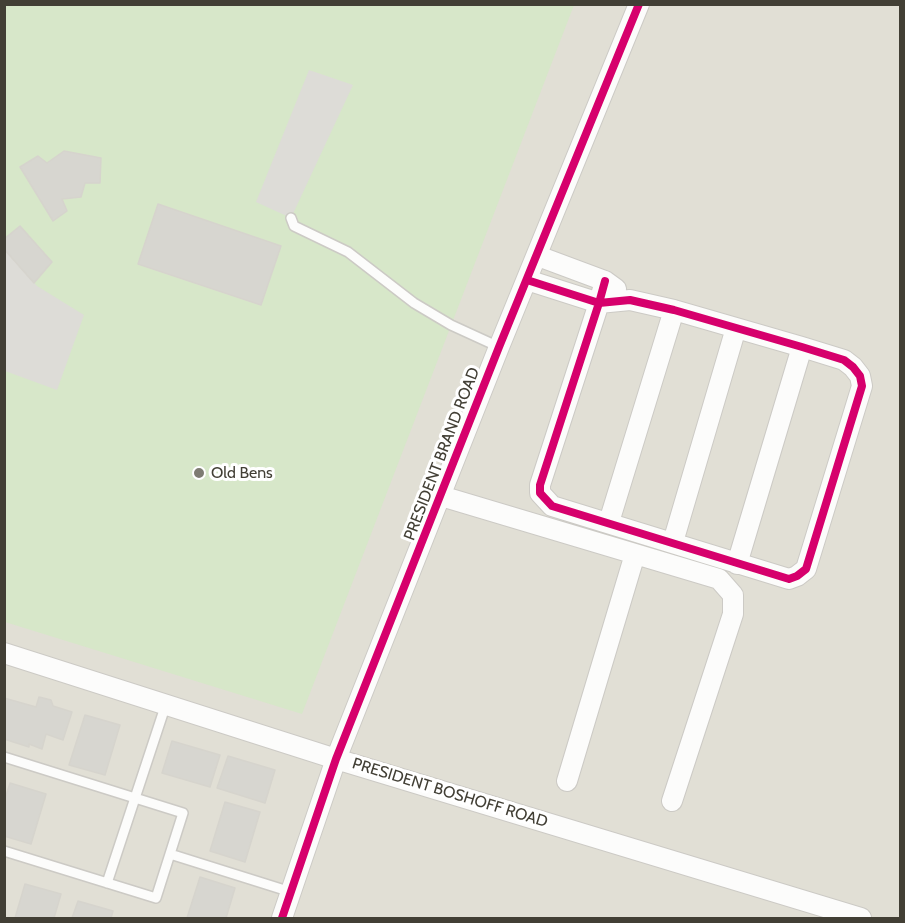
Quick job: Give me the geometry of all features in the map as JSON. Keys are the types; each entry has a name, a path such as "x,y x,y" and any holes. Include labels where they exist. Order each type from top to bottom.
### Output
{"street":[{"name":"PRESIDENT BRAND ROAD","path":"282,918 336,759 499,348 639,4"},
{"path":"538,256 605,281 630,300"},
{"path":"527,280 599,303 630,300 674,310 844,360 853,366 860,376 862,386 806,569 797,576 789,579 736,564 674,542 552,506 540,493 540,485 599,303 605,281"},
{"path":"609,522 674,310"},
{"path":"674,542 736,328"},
{"path":"736,564 802,347"},
{"path":"441,496 719,579 733,595 733,614 672,801"},
{"path":"567,782 635,554"},
{"name":"PRESIDENT BOSHOFF ROAD","path":"4,653 336,759 861,918"}],"lane":[{"path":"291,218 294,226 348,252 414,303 451,325 499,348"},
{"path":"107,883 166,704"},
{"path":"4,757 183,813 156,898 4,851"},
{"path":"170,854 291,892"}],"shaded area":[{"path":"5,5 900,5 900,918 5,918"},
{"path":"309,70 353,85 291,218 256,202"},
{"path":"4,249 37,286 84,315 57,390 5,371"}],"green space":[{"name":"Old Bens","path":"4,5 574,5 302,714 5,622"}],"building":[{"path":"64,151 101,158 100,183 85,183 81,197 62,199 67,211 53,221 20,167 38,156 47,163"},
{"path":"158,204 281,246 261,305 138,264"},
{"path":"20,226 52,262 34,283 4,249 4,239"},
{"path":"39,697 51,700 53,706 72,712 63,740 46,734 42,749 4,739 4,698 36,707"},
{"path":"85,715 120,725 105,775 69,765"},
{"path":"172,741 220,755 210,787 162,773"},
{"path":"228,756 275,770 265,803 217,788"},
{"path":"10,783 46,794 31,844 4,836 4,802"},
{"path":"225,802 260,812 245,862 210,851"},
{"path":"200,877 235,888 226,918 187,918"},
{"path":"25,884 61,894 54,918 15,918"},
{"path":"78,901 113,911 111,918 72,918"}],"cycle path":[{"path":"282,918 336,759 499,347 639,4"},
{"path":"527,280 599,303 630,300 674,310 844,360 853,367 860,376 862,386 806,569 797,576 789,579 552,506 540,493 540,485 599,303 605,281"}],"place":[{"name":"Old Bens","path":"199,473"}]}
